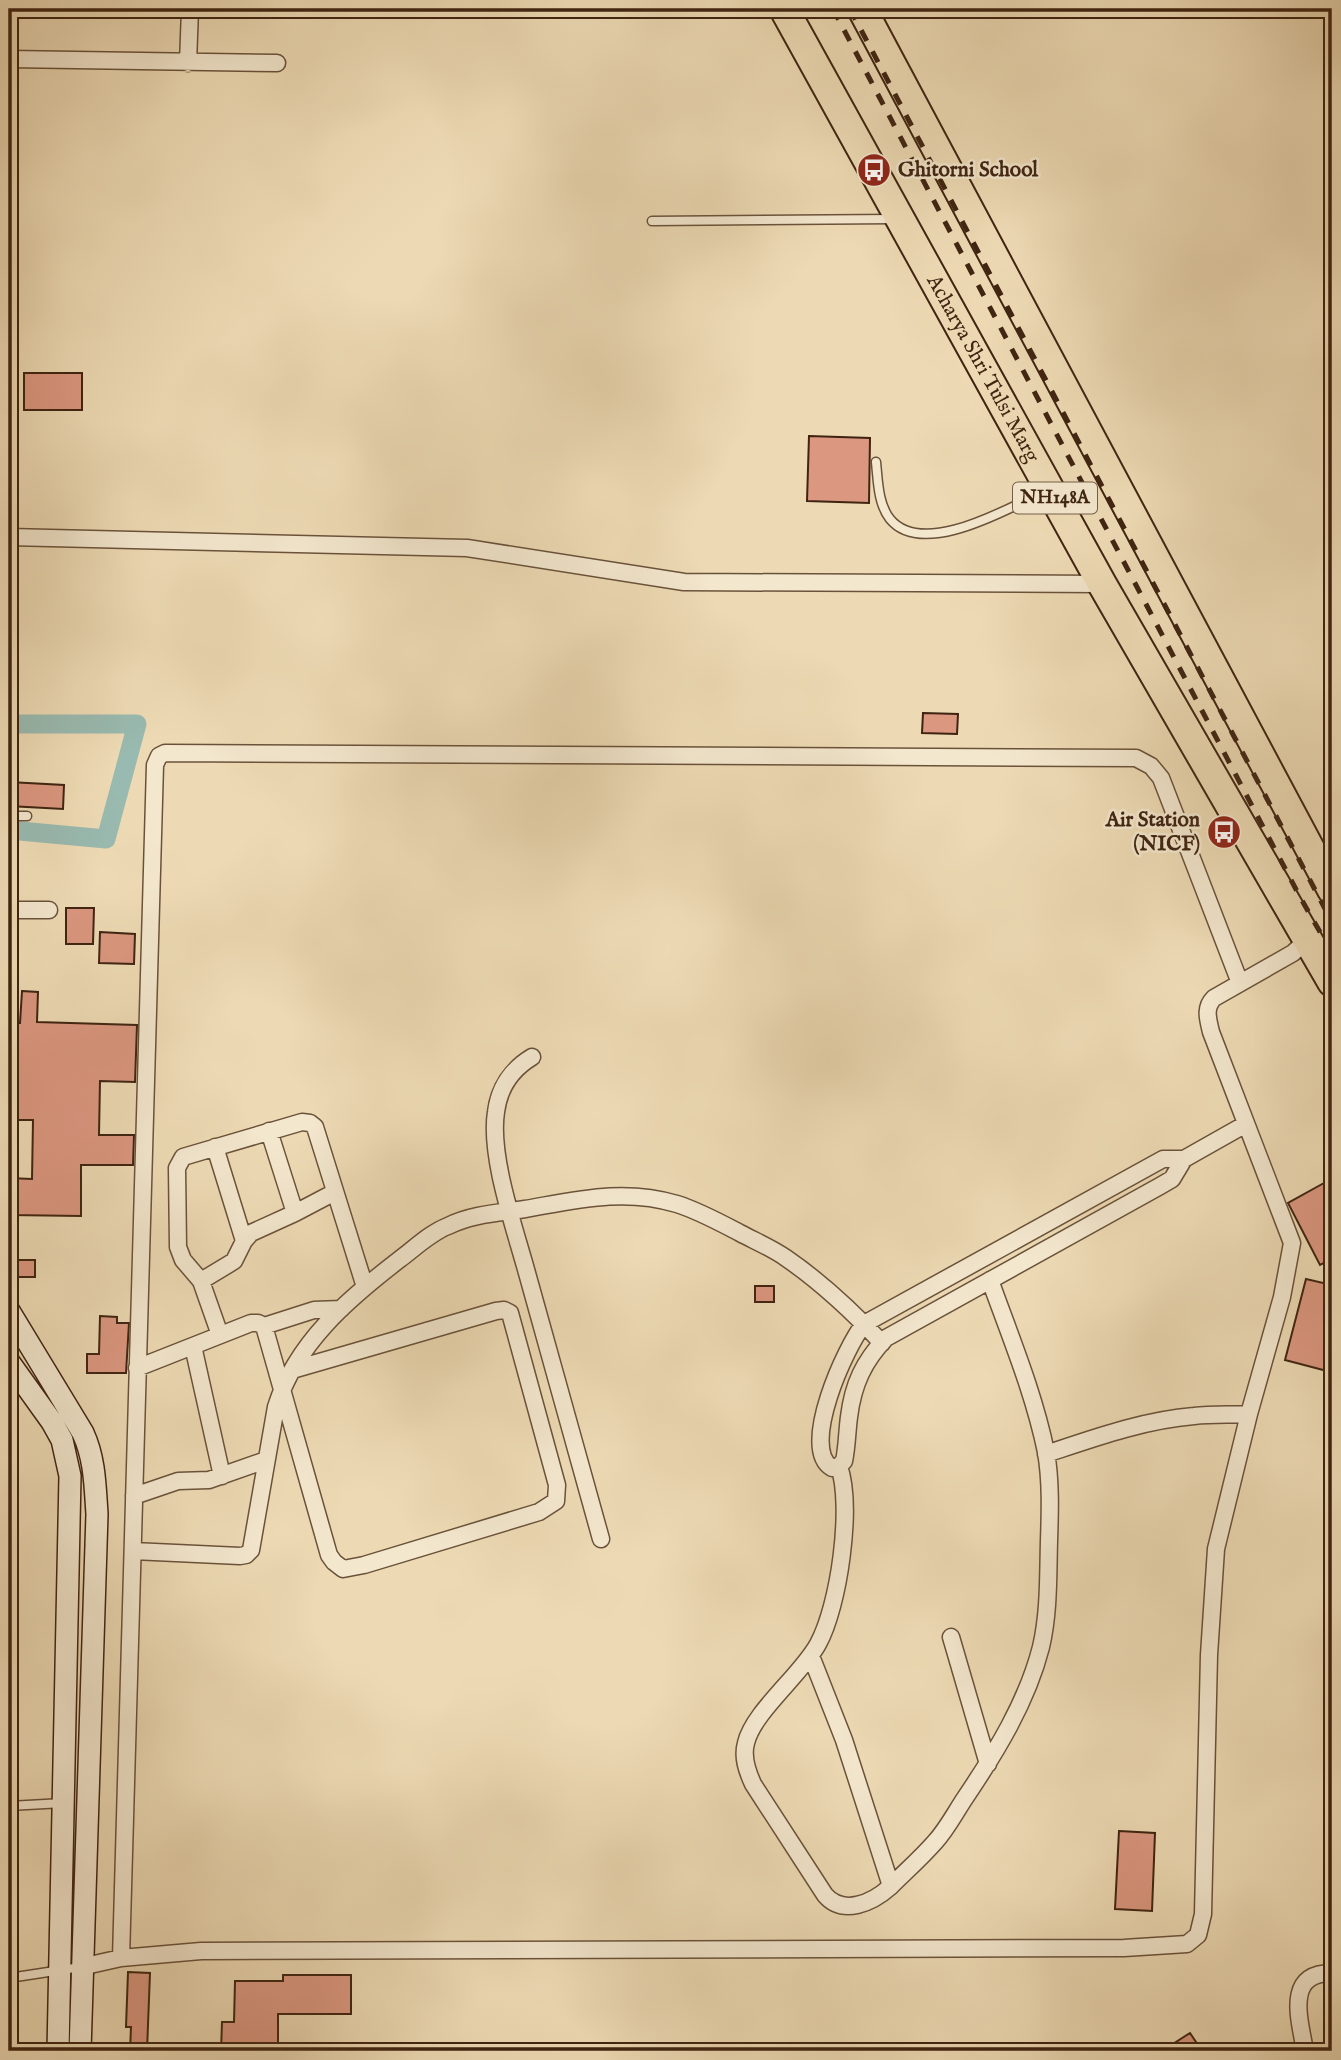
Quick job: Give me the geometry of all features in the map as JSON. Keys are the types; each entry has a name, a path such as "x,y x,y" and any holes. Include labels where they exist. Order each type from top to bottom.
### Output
{"highway":[{"name":"Acharya Shri Tulsi Marg","path":"784,9 1102,584 1332,982"},
{"name":"NH148A","path":"862,9 1332,890"}],"street":[{"path":"188,63 190,9"},
{"path":"9,59 277,63"},
{"path":"9,537 467,548 684,582 1102,584"},
{"path":"121,1958 155,765 162,753 1136,758 1151,766 1161,778 1240,983"},
{"path":"9,910 49,909"},
{"path":"81,1967 121,1958 201,1951 1124,1948 1187,1944 1198,1935 1203,1914 1209,1655 1216,1549 1249,1414 1282,1297 1292,1243 1207,1015 1208,1004 1293,953 1307,940"},
{"path":"532,1057 522,1063 506,1082 496,1113 496,1142 509,1211 601,1539"},
{"path":"220,1335 201,1281 183,1260 177,1247 177,1168 183,1157 302,1122 310,1123 315,1127 365,1287"},
{"path":"1184,1159 1163,1159 864,1324 853,1337 840,1367 822,1427 821,1452 824,1462 832,1468 844,1461 849,1414 862,1367 881,1343 901,1328 1160,1186 1171,1179 1184,1159 1246,1124"},
{"path":"270,1131 295,1213"},
{"path":"215,1147 243,1241"},
{"path":"201,1281 234,1261 243,1241 251,1233 335,1192"},
{"path":"133,1551 246,1555 251,1550 276,1407 292,1370 313,1338 365,1287 436,1232 483,1214 606,1195 649,1198 677,1204 707,1215 785,1257 818,1282 881,1343"},
{"path":"839,1466 845,1491 843,1547 824,1632 811,1656 750,1732 746,1743 746,1768 753,1784 832,1902 852,1906 867,1902 891,1886 937,1840 1008,1729 1040,1648 1048,1590 1050,1500 1046,1454 1034,1402 990,1280"},
{"path":"137,1368 251,1323 264,1326 314,1310 341,1309"},
{"path":"9,1311 83,1433 90,1448 93,1465 97,1514 80,2051"},
{"path":"264,1326 329,1555 339,1567 347,1569 363,1565 539,1512 556,1501 557,1485 510,1312 496,1311 292,1370"},
{"path":"193,1346 222,1476"},
{"path":"9,1362 62,1440 70,1476 58,2051"},
{"path":"1046,1454 1105,1434 1161,1421 1193,1416 1249,1414"},
{"path":"134,1496 178,1481 203,1481 222,1476 266,1460"},
{"path":"951,1637 988,1764"},
{"path":"811,1656 845,1740 891,1886"},
{"path":"1305,2051 1298,2007 1302,1986 1315,1976 1332,1973"}],"lane":[{"path":"652,221 901,219"},
{"path":"876,462 882,504 889,518 909,531 936,533 968,528 1049,487"},
{"path":"9,816 27,816"},
{"path":"9,1806 63,1803"},
{"path":"9,1978 81,1967"}],"building":[{"path":"24,373 82,373 82,410 24,410"},
{"path":"809,436 870,438 869,503 807,501"},
{"path":"923,713 958,714 957,734 922,733"},
{"path":"9,782 64,785 63,809 9,806"},
{"path":"66,908 94,908 93,944 66,944"},
{"path":"100,932 135,934 134,964 99,963"},
{"path":"22,991 38,992 37,1022 137,1025 135,1082 100,1081 99,1135 134,1135 133,1165 81,1165 81,1216 9,1215 9,1178 32,1179 33,1120 9,1120 9,1023 20,1023"},
{"path":"1324,1183 1332,1198 1332,1259 1320,1265 1288,1203"},
{"path":"17,1260 35,1260 35,1277 17,1277"},
{"path":"1306,1279 1332,1285 1332,1348 1327,1371 1285,1360"},
{"path":"755,1286 774,1286 774,1302 755,1302"},
{"path":"100,1316 117,1317 117,1323 129,1323 126,1373 87,1373 87,1354 99,1354"},
{"path":"1119,1831 1155,1833 1152,1911 1115,1909"},
{"path":"128,1972 150,1973 147,2051 130,2051 131,2027 126,2027"},
{"path":"283,1975 351,1975 351,2014 278,2014 278,2051 221,2051 222,2022 234,2022 235,1981 283,1981"},
{"path":"1190,2033 1202,2051 1162,2051"}],"waterway":[{"path":"9,724 137,724 106,839 9,830"}],"railway":[{"path":"833,9 1300,897 1332,953"},
{"path":"850,9 1332,922"}],"place":[{"name":"Ghitorni School","path":"874,170"},
{"name":"Air Station (NICF)","path":"1224,832"}]}
